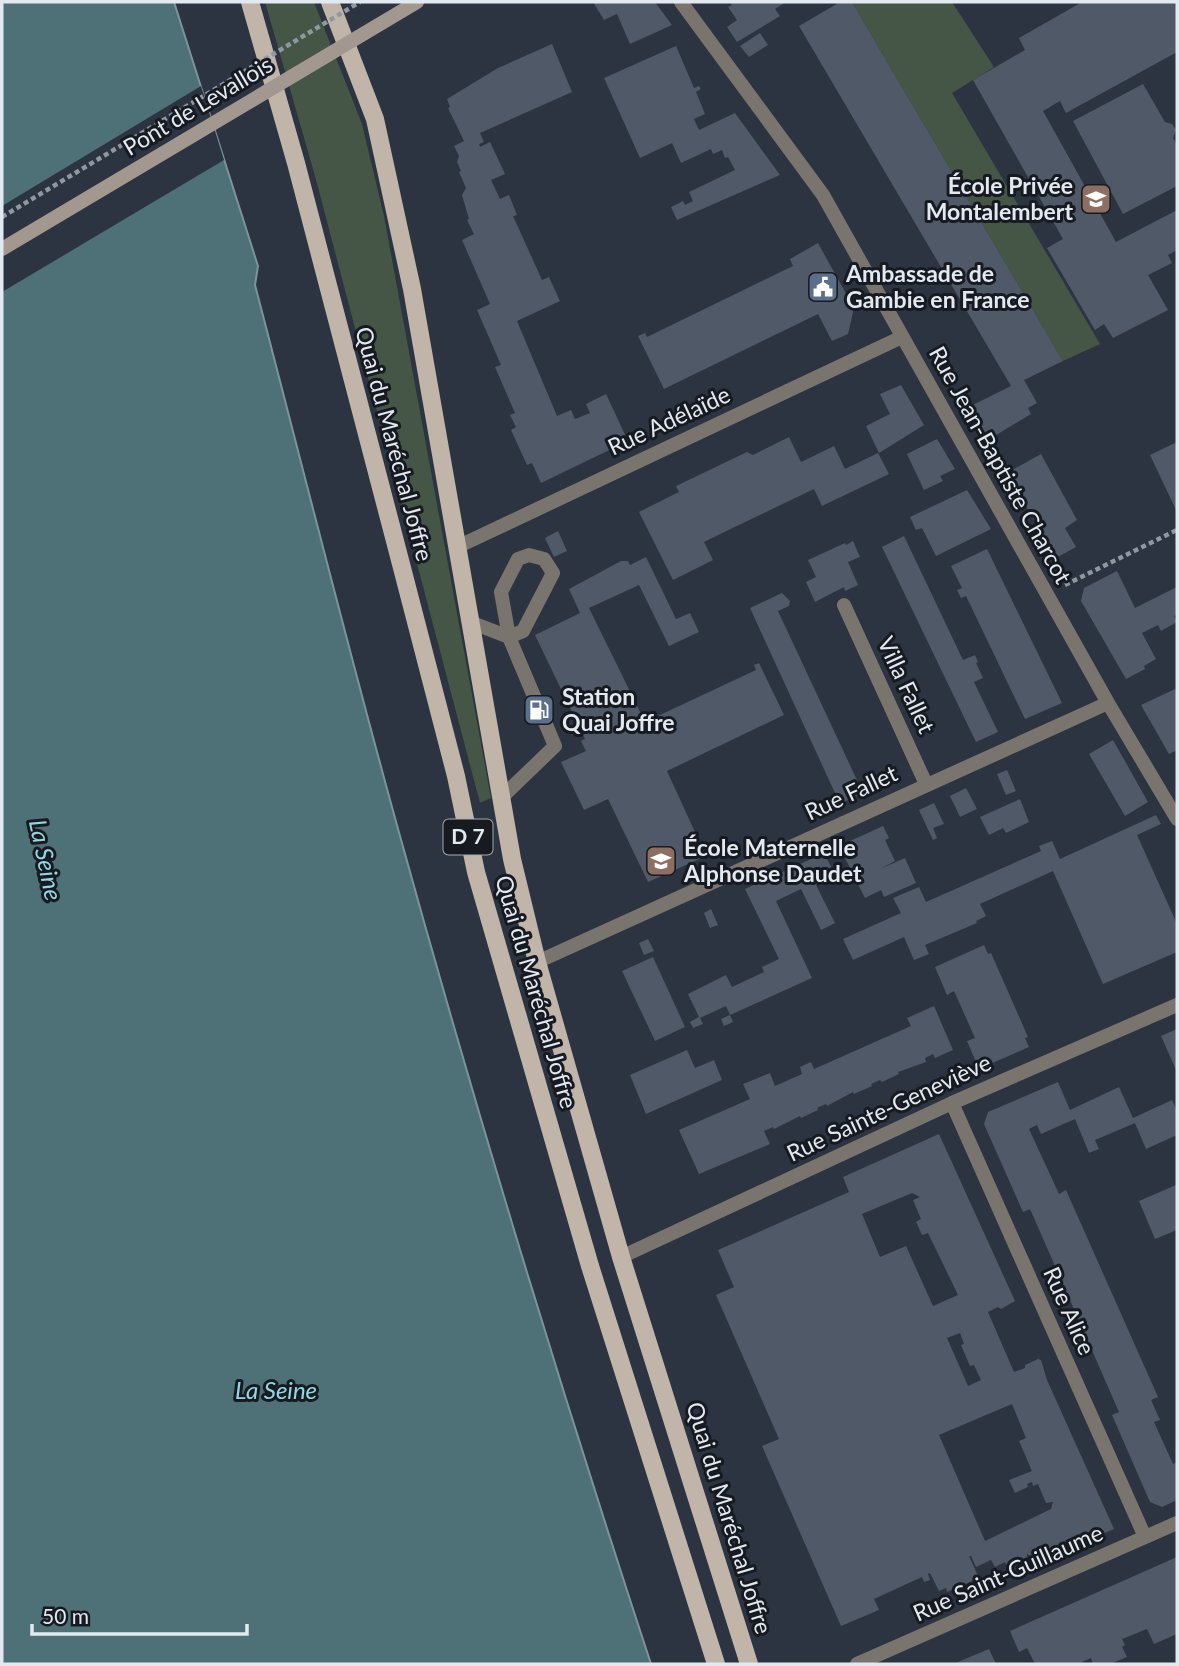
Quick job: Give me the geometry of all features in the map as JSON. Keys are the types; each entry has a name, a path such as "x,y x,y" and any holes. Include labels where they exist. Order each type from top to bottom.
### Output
{"main road":[{"name":"Quai du Maréchal Joffre","path":"250,2 296,163 415,617 456,776 476,872 590,1266 716,1664"},
{"name":"Quai du Maréchal Joffre","path":"330,2 375,120 396,208 415,302 512,859 537,962 621,1257 749,1664"},
{"name":"Pont de Levallois","path":"2,249 417,2"}],"street":[{"name":"Rue Jean-Baptiste Charcot","path":"681,2 822,195 1108,703 1177,819"},
{"name":"Rue Adélaïde","path":"457,547 902,337"},
{"path":"470,622 509,637 523,631 553,573 544,559 530,555 518,559 501,592 509,637 555,746 502,797"},
{"name":"Villa Fallet","path":"844,605 926,784"},
{"name":"Rue Fallet","path":"537,962 1108,703"},
{"name":"Rue Sainte-Geneviève","path":"621,1257 952,1103 1177,1005"},
{"name":"Rue Alice","path":"952,1103 1145,1537"},
{"name":"Rue Saint-Guillaume","path":"857,1664 1177,1523"}],"path":[{"path":"2,217 360,2"},
{"path":"1047,594 1177,530"}],"shaded area":[{"path":"265,2 314,2 362,124 384,216 491,798 480,803 315,176"},
{"path":"852,2 952,2 994,67 952,93 1100,344 1063,361"}],"water":[{"name":"La Seine","path":"2,2 174,2 258,266 255,285 429,940 521,1252 651,1664 2,1664"}],"pier":[{"path":"201,86 224,160 2,292 2,206"}],"building":[{"path":"593,2 655,2 672,25 630,44 617,14 604,20"},
{"path":"730,2 786,2 775,9 780,16 737,42 727,27 737,20 728,7 732,5"},
{"path":"840,2 852,2 1063,361 1024,380 1037,403 1028,408 1031,414 988,440 969,407 1011,386 799,26"},
{"path":"1082,2 1177,2 1177,52 1066,113 1060,101 1043,111 1116,242 1177,210 1177,250 1168,255 1172,263 1148,275 1168,310 1113,338 1104,324 1095,330 1047,248 1063,239 973,80 1025,50 1019,38"},
{"path":"760,33 768,45 749,57 740,46"},
{"path":"552,44 572,92 480,133 484,142 479,144 480,147 490,142 505,174 491,180 500,199 509,195 517,215 513,216 542,280 549,277 560,301 517,321 557,416 571,410 575,419 590,413 586,404 606,394 628,441 541,483 532,463 527,465 511,430 516,427 510,415 515,413 495,367 501,365 477,310 490,304 462,240 474,234 467,220 469,219 462,195 466,188 459,172 459,156 454,146 464,141 448,108 447,99 498,68"},
{"path":"676,46 694,88 699,86 701,89 696,92 705,114 694,119 699,130 735,113 780,175 677,220 671,207 683,201 685,205 693,201 689,192 735,170 722,150 713,154 711,149 681,163 672,143 640,158 604,78"},
{"path":"1143,84 1165,122 1172,124 1176,130 1173,138 1177,145 1177,186 1123,214 1073,121"},
{"path":"818,243 854,308 848,334 832,341 818,314 664,389 638,336 645,333 647,337 793,266 790,259"},
{"path":"901,385 924,425 879,453 866,426 890,414 880,394"},
{"path":"789,437 801,462 834,446 845,469 878,453 889,474 822,506 814,489 704,542 713,560 673,580 639,512 679,492 676,486 747,452 753,455"},
{"path":"937,439 955,469 940,476 943,481 924,490 907,454"},
{"path":"1177,442 1177,512 1150,455"},
{"path":"1041,454 1077,520 1065,528 1076,547 1056,558 1007,473"},
{"path":"967,490 991,529 936,556 922,528 916,530 910,517"},
{"path":"558,531 567,551 554,557 545,538"},
{"path":"904,536 963,660 975,655 978,662 976,663 983,678 974,682 998,732 976,742 882,547"},
{"path":"853,541 860,557 848,562 858,585 845,591 844,587 815,602 806,582 816,577 808,560"},
{"path":"987,549 1062,703 1025,719 966,596 961,598 957,590 962,588 951,566"},
{"path":"646,557 676,619 690,613 699,632 669,646 639,585 589,608 645,722 756,670 754,665 759,663 784,715 667,771 706,856 648,882 608,799 584,810 561,762 586,751 581,741 585,739 535,635 580,613 569,589 621,561 628,561 630,565"},
{"path":"1117,571 1135,608 1177,587 1177,615 1174,616 1177,622 1161,631 1158,625 1142,633 1156,659 1144,666 1145,669 1126,679 1081,601 1084,588"},
{"path":"782,593 790,601 789,606 778,611 863,793 840,804 750,608"},
{"path":"1175,689 1177,750 1169,754 1141,705"},
{"path":"1113,740 1148,802 1125,816 1089,754"},
{"path":"1007,770 1016,791 1006,795 997,774"},
{"path":"966,788 977,809 960,817 950,796"},
{"path":"1020,799 1029,822 1006,833 1003,828 989,835 980,817"},
{"path":"934,803 944,824 933,828 937,838 933,840 919,810"},
{"path":"1156,815 1161,824 1137,835 1177,924 1177,952 1103,984 1053,871 980,904 986,916 976,921 977,923 925,945 929,954 914,960 904,937 853,960 843,939 901,913 893,898 919,887 926,902 1041,851 1039,846 1052,841 1060,859"},
{"path":"883,826 889,838 885,840 895,861 880,869 905,858 916,883 884,897 881,890 865,898 839,846"},
{"path":"824,853 836,876 816,885 835,923 821,930 801,889 776,901 812,978 730,1015 726,1006 700,1018 703,1024 693,1028 690,1022 699,1017 688,994 726,975 732,987 764,972 762,967 779,959 745,889"},
{"path":"711,909 718,925 710,928 704,913"},
{"path":"648,939 654,951 644,955 639,943"},
{"path":"984,945 988,954 991,953 1028,1037 1025,1038 1029,1047 979,1069 967,1041 975,1038 954,991 947,995 935,967"},
{"path":"653,957 685,1027 655,1041 622,971"},
{"path":"934,1006 953,1050 935,1058 933,1054 925,1058 926,1062 817,1108 818,1110 801,1118 800,1116 764,1131 770,1144 699,1174 679,1130 750,1099 743,1084 770,1073 775,1086 802,1074 800,1067 811,1062 814,1069 911,1026 907,1018"},
{"path":"730,1015 733,1022 724,1026 721,1019"},
{"path":"1177,1029 1177,1072 1161,1036"},
{"path":"687,1050 695,1068 714,1060 722,1080 646,1114 630,1075"},
{"path":"1058,1082 1070,1110 1119,1087 1133,1118 1172,1100 1177,1111 1177,1135 1146,1149 1135,1123 1095,1140 1099,1149 1089,1153 1075,1119 1041,1134 1037,1125 1029,1129 1059,1194 1066,1190 1158,1397 1151,1400 1160,1420 1154,1422 1173,1464 1177,1462 1177,1500 1162,1507 1150,1502 1112,1415 1119,1412 1030,1209 1023,1212 984,1124 988,1112"},
{"path":"939,1134 1015,1301 1001,1309 998,1307 988,1312 1014,1372 1038,1359 1041,1360 1047,1380 1114,1529 1044,1560 1041,1551 1031,1556 1027,1554 1027,1557 1007,1566 1005,1562 995,1567 991,1560 976,1567 969,1556 979,1578 947,1592 946,1588 939,1591 930,1573 930,1580 924,1582 922,1577 874,1599 879,1610 841,1626 762,1446 779,1439 716,1295 734,1287 718,1250 849,1192 843,1177","holes":["912,1193 920,1197 913,1200 921,1219 916,1222 922,1235 928,1233 958,1295 933,1306 906,1246 880,1257 862,1214","960,1333 964,1344 961,1345 970,1366 974,1365 981,1380 968,1386 947,1338","1012,1404 1026,1438 1019,1441 1032,1471 1009,1480 1015,1493 1032,1482 1033,1486 1038,1484 1046,1503 1053,1502 1051,1509 985,1541 939,1435"]},
{"path":"1176,1185 1177,1230 1155,1239 1139,1201"},
{"path":"1177,1557 1177,1634 1154,1644 1147,1629 1122,1639 1125,1645 1122,1647 1127,1657 1110,1664 1093,1664 1091,1658 1082,1662 1083,1664 1035,1664 1027,1648 1019,1652 1010,1631"},
{"path":"989,1649 996,1664 953,1664"}],"place":[{"name":"École Privée Montalembert","path":"1096,199"},
{"name":"Ambassade de Gambie en France","path":"823,287"},
{"name":"Station Quai Joffre","path":"539,710"},
{"name":"École Maternelle Alphonse Daudet","path":"661,861"}]}
